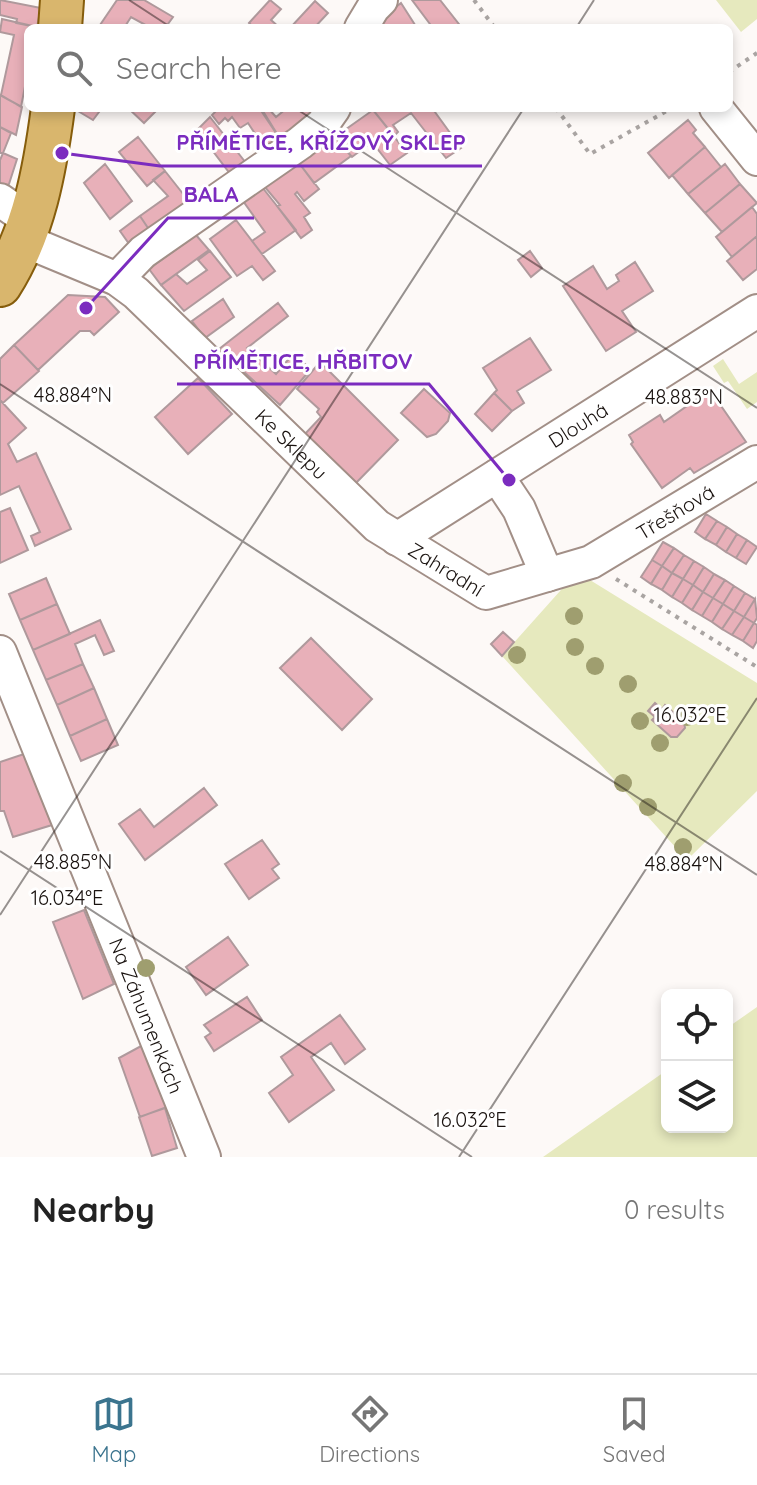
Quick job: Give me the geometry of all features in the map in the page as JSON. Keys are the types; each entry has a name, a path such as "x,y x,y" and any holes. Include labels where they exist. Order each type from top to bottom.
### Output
{"main road":[{"path":"60,24 62,0"},
{"path":"0,285 17,220 47,153 52,112"}],"street":[{"path":"363,24 381,0"},
{"path":"117,279 143,252 300,143 322,125 331,112"},
{"path":"719,112 757,159"},
{"name":"Ke Sklepu","path":"17,220 136,293 377,526 397,539"},
{"name":"Dlouhá","path":"397,539 757,311"},
{"name":"Třešňová","path":"591,562 756,465"},
{"path":"497,476 519,509 547,575"},
{"name":"Zahradní","path":"397,539 486,593 591,562"},
{"name":"Na Záhumenkách","path":"0,652 204,1157"}],"path":[{"path":"474,0 492,24"},
{"path":"733,69 757,53"},
{"path":"559,112 590,154 665,112"},
{"path":"591,562 757,667"}],"green space":[{"path":"716,0 757,0 757,19 741,32"},
{"path":"723,359 739,384 757,372 757,402 747,409 728,381 724,383 713,366"},
{"path":"577,572 757,683 757,791 687,860 502,656"},
{"path":"757,1007 757,1157 543,1157 661,1074 661,1133 733,1133 733,1024"}],"building":[{"path":"0,0 41,8 38,24 16,23 17,19 0,15"},
{"path":"117,0 144,0 173,17 168,24 144,24 131,17 127,24 101,24"},
{"path":"270,0 281,9 271,20 276,24 249,23"},
{"path":"412,0 440,0 459,24 430,24"},
{"path":"315,1 328,13 318,24 294,24"},
{"path":"401,3 414,24 378,24"},
{"path":"2,19 24,24 24,92 21,107 1,95 14,35 0,32"},
{"path":"0,95 22,107 16,135 0,127"},
{"path":"80,112 99,112 93,120"},
{"path":"132,112 155,112 144,123"},
{"path":"215,112 263,112 284,145 269,155 248,123 240,128 232,117 228,121 225,118 219,124 212,115"},
{"path":"262,112 272,112 276,117 282,112 317,112 284,145"},
{"path":"375,112 435,112 461,148 446,158 411,113 393,125 398,132 394,136"},
{"path":"375,112 407,153 390,165 372,142 352,157 335,137"},
{"path":"210,117 246,163 231,175 197,130"},
{"path":"688,120 696,130 693,133 705,147 669,178 648,153"},
{"path":"0,127 11,133 3,153 0,153"},
{"path":"138,137 165,171 147,186 119,152"},
{"path":"335,137 351,156 314,183 299,163"},
{"path":"705,147 721,167 688,194 672,175"},
{"path":"3,153 17,159 9,184 0,191 0,160"},
{"path":"299,163 319,189 304,201 297,192 295,194 310,213 304,217 312,230 301,238 264,186"},
{"path":"105,164 132,201 110,219 84,183"},
{"path":"725,164 740,184 705,213 688,194"},
{"path":"165,171 191,204 152,234 140,216 168,196 153,180"},
{"path":"740,184 757,203 722,232 705,213"},
{"path":"262,187 296,230 262,254 252,241 265,232 243,201"},
{"path":"752,207 757,214 757,236 732,257 716,237"},
{"path":"140,216 152,234 132,248 120,231"},
{"path":"236,220 275,271 263,280 252,266 237,276 210,239"},
{"path":"196,235 209,250 161,285 149,269"},
{"path":"757,236 757,269 743,280 727,261"},
{"path":"210,251 231,277 184,311 161,285 176,274 187,284 207,270 198,260"},
{"path":"530,251 542,268 531,277 518,260"},
{"path":"635,262 653,291 622,311 636,332 606,351 563,286 593,266 607,289 619,281 616,275"},
{"path":"68,295 105,297 119,312 94,335 90,331 80,331 38,370 14,345"},
{"path":"223,299 234,317 205,338 192,321"},
{"path":"278,303 288,316 247,348 276,374 293,354 311,369 280,405 219,349"},
{"path":"530,338 551,370 517,391 524,403 512,411 494,393 497,390 483,368"},
{"path":"14,345 39,371 3,403 0,400 0,359"},
{"path":"320,362 398,440 354,485 304,435 321,417 317,412 319,409 297,389"},
{"path":"198,378 232,414 188,454 155,417"},
{"path":"424,389 450,413 448,421 436,434 427,437 401,413"},
{"path":"710,390 746,442 694,473 690,468 662,488 631,444 629,435 660,415 664,422"},
{"path":"494,393 512,411 492,431 475,414"},
{"path":"0,400 26,428 8,444 17,462 36,453 71,529 35,546 31,536 40,532 19,486 0,495"},
{"path":"10,508 28,550 0,563 0,512"},
{"path":"706,514 717,521 705,539 695,532"},
{"path":"717,521 727,527 716,545 705,539"},
{"path":"727,527 737,534 726,552 716,545"},
{"path":"737,534 747,540 736,558 726,552"},
{"path":"747,540 757,547 746,564 736,558"},
{"path":"663,542 674,548 662,566 652,560"},
{"path":"674,548 684,555 672,573 662,566"},
{"path":"684,555 694,561 683,579 672,573"},
{"path":"652,560 662,566 651,584 641,577"},
{"path":"694,561 704,567 693,585 683,579"},
{"path":"662,566 672,573 662,590 651,584"},
{"path":"704,567 714,574 703,592 693,585"},
{"path":"672,573 683,579 672,597 662,590"},
{"path":"714,574 725,580 713,598 703,592"},
{"path":"46,578 57,604 20,620 9,594"},
{"path":"683,579 693,585 682,603 672,597"},
{"path":"725,580 734,586 723,604 713,598"},
{"path":"693,585 703,592 692,610 682,603"},
{"path":"734,586 745,593 734,611 723,604"},
{"path":"703,592 713,598 702,616 692,610"},
{"path":"745,593 755,599 744,617 734,611"},
{"path":"713,598 723,604 712,622 702,616"},
{"path":"755,599 757,618 754,623 744,617"},
{"path":"57,604 70,634 33,650 20,620"},
{"path":"723,604 734,611 722,629 712,622"},
{"path":"734,611 744,617 732,635 722,629"},
{"path":"744,617 754,623 743,641 732,635"},
{"path":"100,620 114,651 104,655 95,635 75,644 83,664 46,680 33,650"},
{"path":"754,623 757,625 757,641 753,648 743,641"},
{"path":"503,632 514,642 502,656 491,644"},
{"path":"311,638 372,699 342,730 280,668"},
{"path":"83,664 94,688 57,705 46,680"},
{"path":"94,688 107,719 70,736 57,705"},
{"path":"655,703 662,709 665,705 684,722 685,728 677,737 671,737 652,720 655,717 648,711"},
{"path":"107,719 118,745 81,761 70,736"},
{"path":"24,754 52,825 13,837 4,811 0,811 0,762"},
{"path":"204,788 217,805 145,860 119,824 140,809 154,827"},
{"path":"262,840 279,864 272,869 279,878 249,899 225,864"},
{"path":"84,910 114,984 83,999 53,922"},
{"path":"228,937 248,965 206,995 186,967"},
{"path":"247,997 262,1020 214,1051 205,1037 211,1033 204,1025"},
{"path":"340,1015 365,1049 345,1064 331,1043 311,1057 334,1090 289,1122 269,1093 293,1075 281,1057"},
{"path":"143,1045 167,1107 140,1117 119,1058"},
{"path":"165,1108 177,1148 152,1156 139,1117"}],"place":[{"name":"PŘÍMĚTICE, KŘÍŽOVÝ SKLEP","path":"62,153"},
{"name":"BALA","path":"86,308"},
{"name":"PŘÍMĚTICE, HŘBITOV","path":"509,480"}]}
